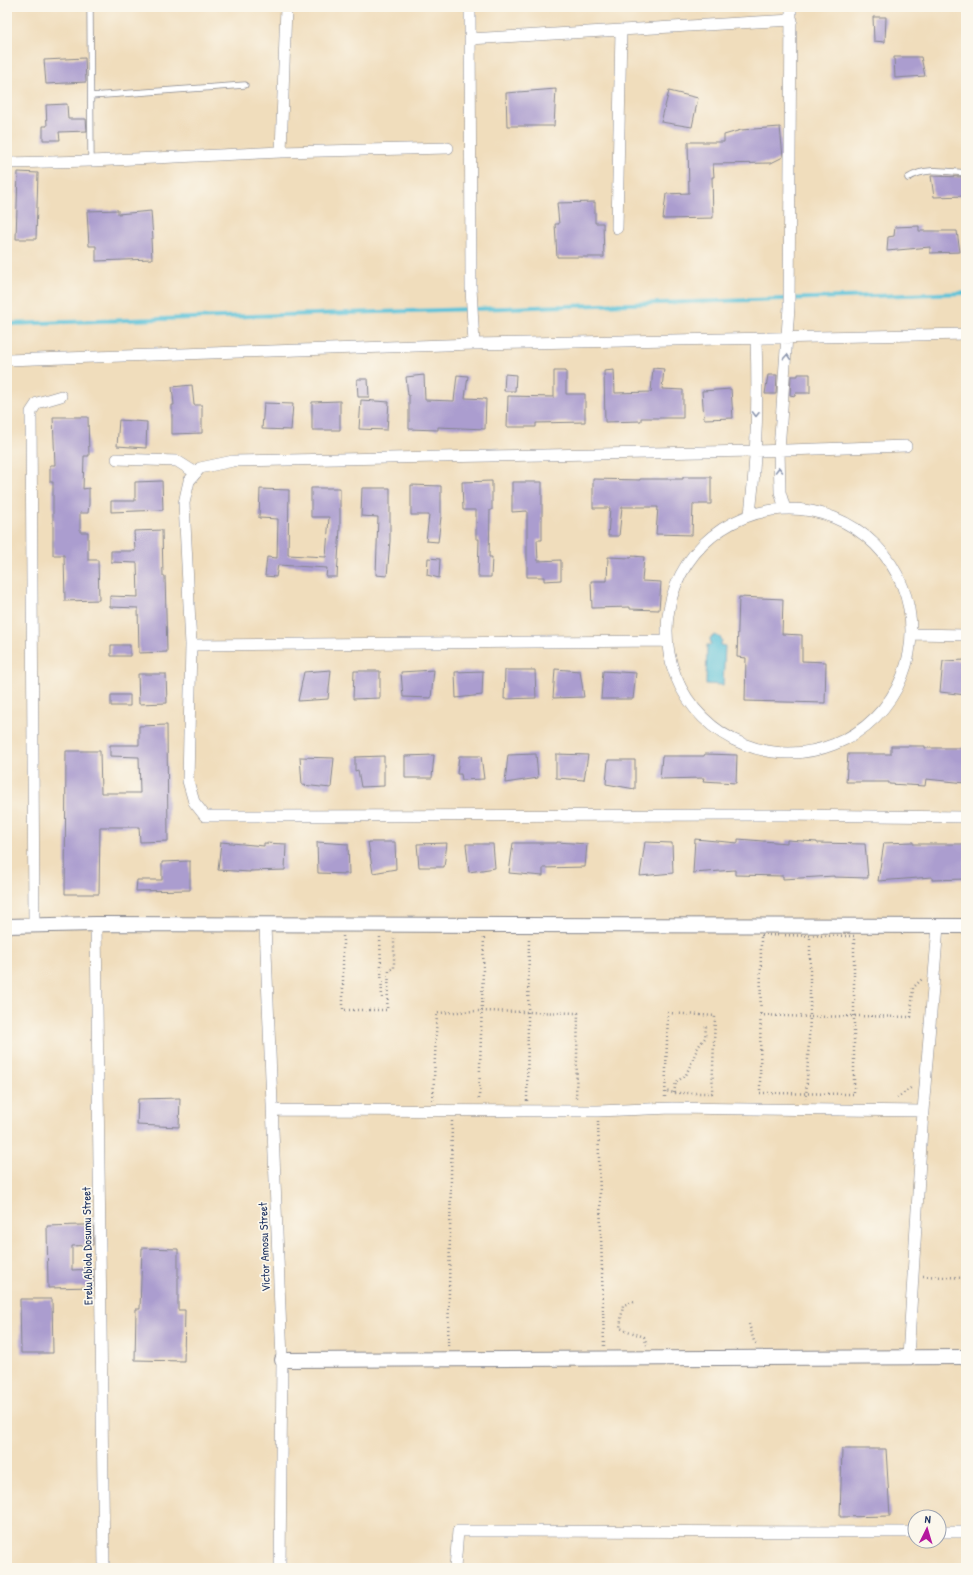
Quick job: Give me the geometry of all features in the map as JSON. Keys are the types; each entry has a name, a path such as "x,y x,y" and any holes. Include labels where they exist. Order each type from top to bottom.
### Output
{"street":[{"path":"281,152 286,7"},
{"path":"470,7 471,288 474,344"},
{"path":"785,509 780,492 779,450 789,307 791,7"},
{"path":"470,39 792,20"},
{"path":"617,228 621,30"},
{"path":"7,163 91,161 281,152 448,148"},
{"path":"7,360 474,344 966,334"},
{"path":"750,514 756,451 756,338"},
{"path":"34,925 30,412 37,403 61,396"},
{"path":"906,446 756,451 233,461 200,468 189,481 184,503 191,645 188,781 194,802 205,816 782,815 966,817"},
{"path":"117,459 177,461 196,473"},
{"path":"785,509 834,517 867,535 892,563 908,597 912,634 905,674 884,709 854,736 816,751 795,754 775,753 734,741 700,716 676,682 666,641 668,604 682,569 706,540 750,514 767,510 785,509"},
{"path":"912,634 966,634"},
{"path":"191,645 666,641"},
{"path":"7,926 96,924 265,925 384,930 966,926"},
{"name":"Erelu Abiola Dosumu Street","path":"96,924 104,1568"},
{"name":"Victor Amosu Street","path":"265,925 282,1360 280,1568"},
{"path":"908,1358 923,1111 938,926"},
{"path":"272,1110 598,1111 673,1102 923,1111"},
{"path":"282,1360 966,1357"},
{"path":"455,1568 458,1531 907,1532"},
{"path":"947,1532 966,1532"}],"lane":[{"path":"90,7 91,161"},
{"path":"91,96 245,85"},
{"path":"908,178 918,172 935,171 966,173"}],"path":[{"path":"343,935 343,1010 387,1010 389,970 394,968 394,936 384,930 382,998"},
{"path":"472,1100 480,1099 484,933"},
{"path":"761,935 810,935 854,936 854,1094 760,1093 761,935"},
{"path":"806,1100 810,1017 810,935"},
{"path":"528,936 526,1101 534,1101"},
{"path":"760,1015 810,1017 911,1017 913,988 922,978 921,986"},
{"path":"433,1100 437,1013 482,1011 578,1013 577,1098 569,1099"},
{"path":"666,1091 674,1093 712,1093 715,1016 668,1013 666,1091 666,1097"},
{"path":"658,1097 666,1097 673,1102 676,1082 686,1075 698,1047 705,1038 706,1026"},
{"path":"890,1099 898,1098 912,1088 913,1080"},
{"path":"426,1100 441,1100"},
{"path":"802,1101 813,1100"},
{"path":"448,1359 453,1110"},
{"path":"598,1111 605,1358"},
{"path":"913,1276 966,1278"},
{"path":"634,1302 623,1305 620,1328 644,1337 646,1343 657,1358"},
{"path":"749,1324 754,1341 770,1358"}],"water":[{"path":"715,635 721,638 722,641 720,645 725,646 723,685 706,684 707,645 711,645 710,638"}],"building":[{"path":"873,17 886,17 885,42 874,41"},
{"path":"894,57 921,57 925,76 895,78"},
{"path":"85,58 86,82 46,84 44,60"},
{"path":"556,89 554,126 507,126 506,93"},
{"path":"669,91 698,98 692,127 661,122"},
{"path":"67,104 68,119 86,119 87,131 59,132 60,140 43,140 43,126 47,126 46,105"},
{"path":"780,127 783,157 771,163 713,164 713,218 663,219 666,194 689,193 688,142 724,142 724,135 741,130"},
{"path":"18,172 38,173 36,239 16,239"},
{"path":"931,176 964,177 966,196 934,197"},
{"path":"595,202 595,223 603,223 604,257 557,257 555,224 559,224 557,203"},
{"path":"118,210 118,214 151,211 153,239 151,239 152,259 96,261 96,246 89,246 87,211"},
{"path":"919,226 919,231 957,231 960,252 930,253 930,247 887,251 888,237 894,236 895,227"},
{"path":"653,368 664,369 662,389 683,390 683,418 641,418 641,421 605,422 604,371 614,370 615,393 651,392"},
{"path":"554,371 566,371 566,394 585,394 585,422 536,423 536,427 507,427 508,396 554,397"},
{"path":"505,374 516,375 515,391 504,391"},
{"path":"798,374 810,374 810,393 796,393 795,396 790,395 791,376 798,376"},
{"path":"424,375 425,400 454,401 457,375 468,376 465,398 486,399 485,429 438,427 438,430 409,429 409,395 406,377"},
{"path":"768,375 777,375 776,394 765,394"},
{"path":"357,379 368,379 369,397 358,397"},
{"path":"192,385 194,405 202,405 202,433 172,434 172,405 174,405 172,387"},
{"path":"731,389 733,418 704,419 702,391"},
{"path":"361,400 389,402 387,430 359,429"},
{"path":"340,401 340,430 312,430 312,402"},
{"path":"264,403 293,404 291,430 262,429"},
{"path":"53,417 88,417 89,456 84,456 83,489 89,488 89,504 88,513 80,513 80,532 88,532 88,560 98,560 99,600 65,601 64,555 53,555 53,482 50,482 50,465 55,465"},
{"path":"119,420 147,422 146,448 117,446"},
{"path":"683,477 711,477 711,504 693,504 692,535 656,534 658,507 622,507 619,536 608,536 610,508 593,508 593,479 640,480 683,479"},
{"path":"162,481 163,510 111,512 111,501 135,501 135,482"},
{"path":"492,481 489,557 492,557 491,577 478,577 479,539 476,539 476,510 463,510 462,482"},
{"path":"512,482 542,482 542,540 537,540 538,561 561,560 561,580 544,581 544,577 527,577 527,511 512,512"},
{"path":"411,485 441,486 441,517 438,542 426,541 429,515 411,515"},
{"path":"311,488 340,488 340,527 337,577 326,577 327,568 278,565 276,577 265,576 267,557 277,558 278,519 259,518 260,489 289,490 288,555 326,557 329,517 311,517"},
{"path":"362,488 390,488 390,541 387,576 376,575 378,517 361,516"},
{"path":"162,530 167,652 139,653 138,608 110,607 110,596 138,597 137,563 111,562 111,551 135,551 134,531"},
{"path":"632,556 644,557 642,581 661,582 659,610 630,609 630,607 592,608 591,581 607,581 608,557 631,558"},
{"path":"428,558 440,559 439,578 427,575"},
{"path":"739,597 783,599 782,634 802,635 802,661 826,662 825,703 745,701 746,658 737,657"},
{"path":"111,645 130,645 130,656 111,656"},
{"path":"966,660 966,695 940,692 943,661"},
{"path":"555,669 580,671 584,697 553,698"},
{"path":"331,670 328,699 298,701 304,672"},
{"path":"434,670 431,698 403,697 401,672"},
{"path":"505,670 535,670 536,698 504,699"},
{"path":"354,671 380,671 380,698 353,699"},
{"path":"483,671 482,695 456,698 455,672"},
{"path":"603,671 636,673 633,699 601,699"},
{"path":"138,674 166,674 167,703 139,704"},
{"path":"111,695 130,695 130,706 111,706"},
{"path":"167,725 168,841 140,842 139,827 100,827 99,894 65,894 66,751 100,751 101,793 140,793 139,757 110,756 110,745 139,745 139,726"},
{"path":"891,746 966,748 966,783 926,779 925,786 889,784 889,782 846,782 848,754 891,754"},
{"path":"536,754 538,778 505,783 508,755"},
{"path":"556,754 588,755 584,780 556,778"},
{"path":"705,754 737,755 736,783 703,781 704,778 660,779 662,756 704,756"},
{"path":"434,755 432,778 405,778 405,756"},
{"path":"384,756 384,786 361,787 358,770 355,771 355,757"},
{"path":"459,756 481,756 484,779 462,780 461,774 457,774"},
{"path":"300,757 334,758 331,788 302,785"},
{"path":"608,760 635,760 635,789 606,784"},
{"path":"695,839 738,843 738,839 787,843 787,840 817,843 865,844 868,878 834,876 783,879 783,876 735,875 735,870 693,873"},
{"path":"221,842 264,846 264,843 286,844 285,870 250,872 218,870"},
{"path":"317,842 348,844 349,874 318,873"},
{"path":"368,842 395,842 396,869 373,873"},
{"path":"557,842 587,844 585,867 543,868 543,876 509,873 513,843"},
{"path":"645,842 672,843 673,873 640,876"},
{"path":"913,842 913,844 966,844 965,879 932,880 932,877 878,881 884,843"},
{"path":"447,843 444,867 419,867 417,844"},
{"path":"466,844 493,844 495,868 469,872"},
{"path":"190,861 190,890 136,891 137,880 162,880 162,862"},
{"path":"180,1098 179,1127 137,1125 138,1099"},
{"path":"93,1225 93,1245 72,1246 72,1270 93,1269 94,1287 48,1288 47,1226"},
{"path":"142,1248 178,1249 178,1310 185,1310 184,1361 135,1360 136,1309 140,1309"},
{"path":"20,1299 52,1299 53,1353 21,1353"},
{"path":"842,1449 886,1449 890,1516 840,1517"}],"waterway":[{"path":"7,324 966,293"}]}
